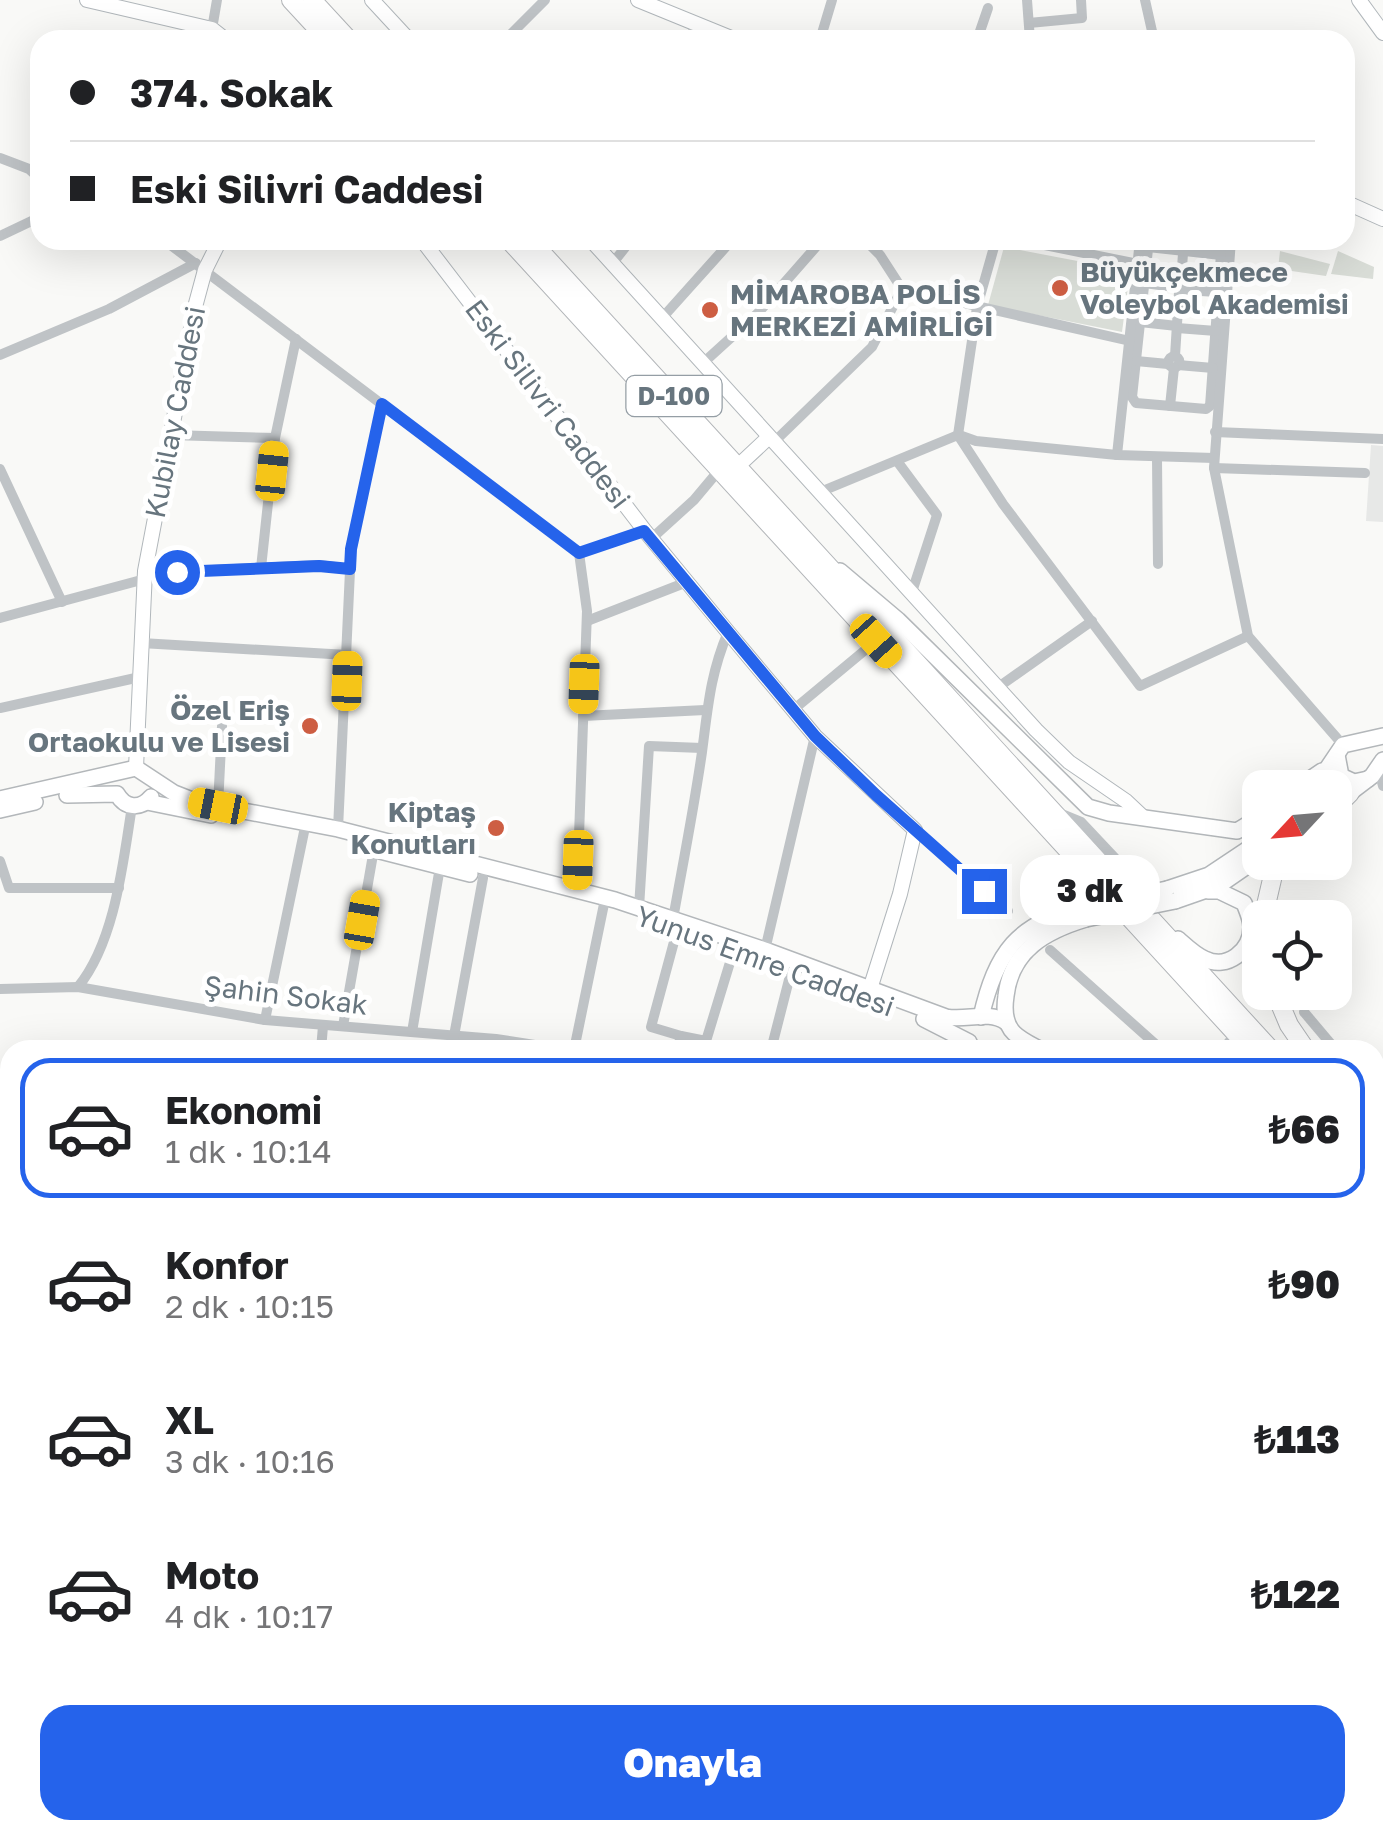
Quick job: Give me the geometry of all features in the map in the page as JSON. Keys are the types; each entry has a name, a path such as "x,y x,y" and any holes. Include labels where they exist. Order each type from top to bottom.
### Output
{"highway":[{"path":"290,0 318,30"},
{"path":"312,0 340,30"},
{"name":"D-100","path":"519,250 729,468 817,552 1262,1040"},
{"name":"D-100","path":"539,250 876,641 1242,1040"},
{"path":"1282,1010 1299,1040"}],"main road":[{"path":"87,0 212,30"},
{"path":"372,0 400,30"},
{"path":"638,0 661,5 709,30"},
{"path":"1359,0 1383,33"},
{"path":"1355,207 1383,220"},
{"name":"Kubilay Caddesi","path":"130,770 145,576 200,267 213,250"},
{"name":"Eski Silivri Caddesi","path":"430,250 648,535 793,710 815,736 916,830"},
{"path":"599,250 997,688 1070,762 1143,817"},
{"path":"729,468 771,440"},
{"path":"817,552 898,620 1088,807 1109,814 1237,831 1242,828"},
{"path":"1319,770 1361,740 1383,736"},
{"path":"1361,740 1376,752 1379,777"},
{"path":"1336,756 1338,770 1347,780 1379,777"},
{"path":"1326,770 1336,756"},
{"path":"130,770 116,784 123,802 140,804 154,791 152,778"},
{"path":"0,799 130,770 152,778 174,794 218,806 338,829 639,908 946,1017 996,1016 1027,1040"},
{"path":"1352,794 1379,777"},
{"path":"0,810 80,793 117,794"},
{"name":"Yunus Emre Caddesi","path":"140,804 304,832 676,923 792,968 869,992 934,1023 960,1040"},
{"path":"869,992 916,830"},
{"path":"1171,895 1242,853"},
{"path":"1208,891 1242,869"},
{"path":"970,1040 970,1030 980,1018 995,972 1015,939 1036,922 1171,895 1219,890 1244,903 1251,930 1244,950 1227,962 1205,960 1148,919"},
{"path":"1008,1040 1008,979 1020,958 1044,935 1084,913"}],"street":[{"path":"212,30 217,0"},
{"path":"515,30 544,0"},
{"path":"823,30 832,0"},
{"path":"1027,0 1029,30"},
{"path":"1029,24 1082,18 1081,0"},
{"path":"1144,0 1152,30"},
{"path":"980,30 988,8"},
{"path":"695,30 698,26"},
{"path":"0,158 30,170"},
{"path":"0,236 30,222"},
{"path":"177,250 579,553 586,621 577,892"},
{"path":"612,264 623,250"},
{"path":"663,318 723,250"},
{"path":"703,363 757,314 813,250"},
{"path":"876,250 902,289 1130,342"},
{"path":"993,250 977,307 958,435 1003,504 1140,686 1248,636"},
{"path":"1069,250 1138,264"},
{"path":"1116,456 1138,264 1143,250"},
{"path":"1146,250 1132,397 1136,403 1206,409 1210,406 1221,250"},
{"path":"1170,406 1184,250"},
{"path":"1202,250 1221,254"},
{"path":"1230,250 1214,463 1248,636 1336,756"},
{"path":"0,356 200,267"},
{"path":"1144,284 1218,292"},
{"path":"771,440 872,347 902,289"},
{"path":"1140,322 1216,331"},
{"path":"260,568 275,438 296,339"},
{"path":"1136,361 1213,368"},
{"path":"338,829 351,549 382,404"},
{"path":"1214,432 1383,439"},
{"path":"820,492 958,435 976,442 1116,456 1365,473"},
{"path":"170,436 275,438"},
{"path":"1157,458 1158,564"},
{"path":"897,461 937,515 912,592"},
{"path":"579,553 648,535 729,468"},
{"path":"1,473 62,602"},
{"path":"0,618 145,576 260,568 350,569"},
{"path":"586,621 686,582"},
{"path":"997,688 1092,621"},
{"path":"701,1040 652,1027 676,923 705,710 717,658 728,632"},
{"path":"793,710 876,641"},
{"path":"141,643 348,656"},
{"path":"0,708 140,677"},
{"path":"583,716 705,710"},
{"path":"218,806 222,726"},
{"path":"766,950 815,736"},
{"path":"639,908 649,746 702,748"},
{"path":"78,987 90,972 119,888 140,804"},
{"name":"Eski Silivri Caddesi","path":"916,830 1008,911"},
{"path":"265,1020 304,832"},
{"path":"342,1026 374,849"},
{"path":"0,861 9,888 119,888"},
{"path":"412,1032 440,867"},
{"path":"454,1036 483,878"},
{"path":"573,1040 604,904"},
{"path":"706,1040 734,946"},
{"path":"1050,950 1151,1040"},
{"path":"774,1040 792,968"},
{"name":"Şahin Sokak","path":"0,990 78,987 265,1020 474,1040"},
{"path":"1304,1012 1328,1040"},
{"path":"321,1040 323,1026"},
{"path":"1231,1040 1236,1034"},
{"path":"680,1040 681,1036"}],"shaded area":[{"name":"Büyükçekmece Voleybol Akademisi","path":"1003,250 1130,271 1122,332 988,305"},
{"path":"1280,251 1330,264 1326,276 1278,269"},
{"path":"1338,251 1374,267 1373,279 1331,274"},
{"path":"1371,445 1383,446 1383,522 1366,521"}],"place":[{"name":"Büyükçekmece Voleybol Akademisi","path":"1060,288"},
{"name":"MİMAROBA POLİS MERKEZİ AMİRLİĞİ","path":"710,310"},
{"name":"Özel Eriş Ortaokulu ve Lisesi","path":"310,726"},
{"name":"Kiptaş Konutları","path":"496,828"}],"route":[{"path":"177,572 319,566 350,569 382,404 579,553 644,531 815,736 984,891"}]}
